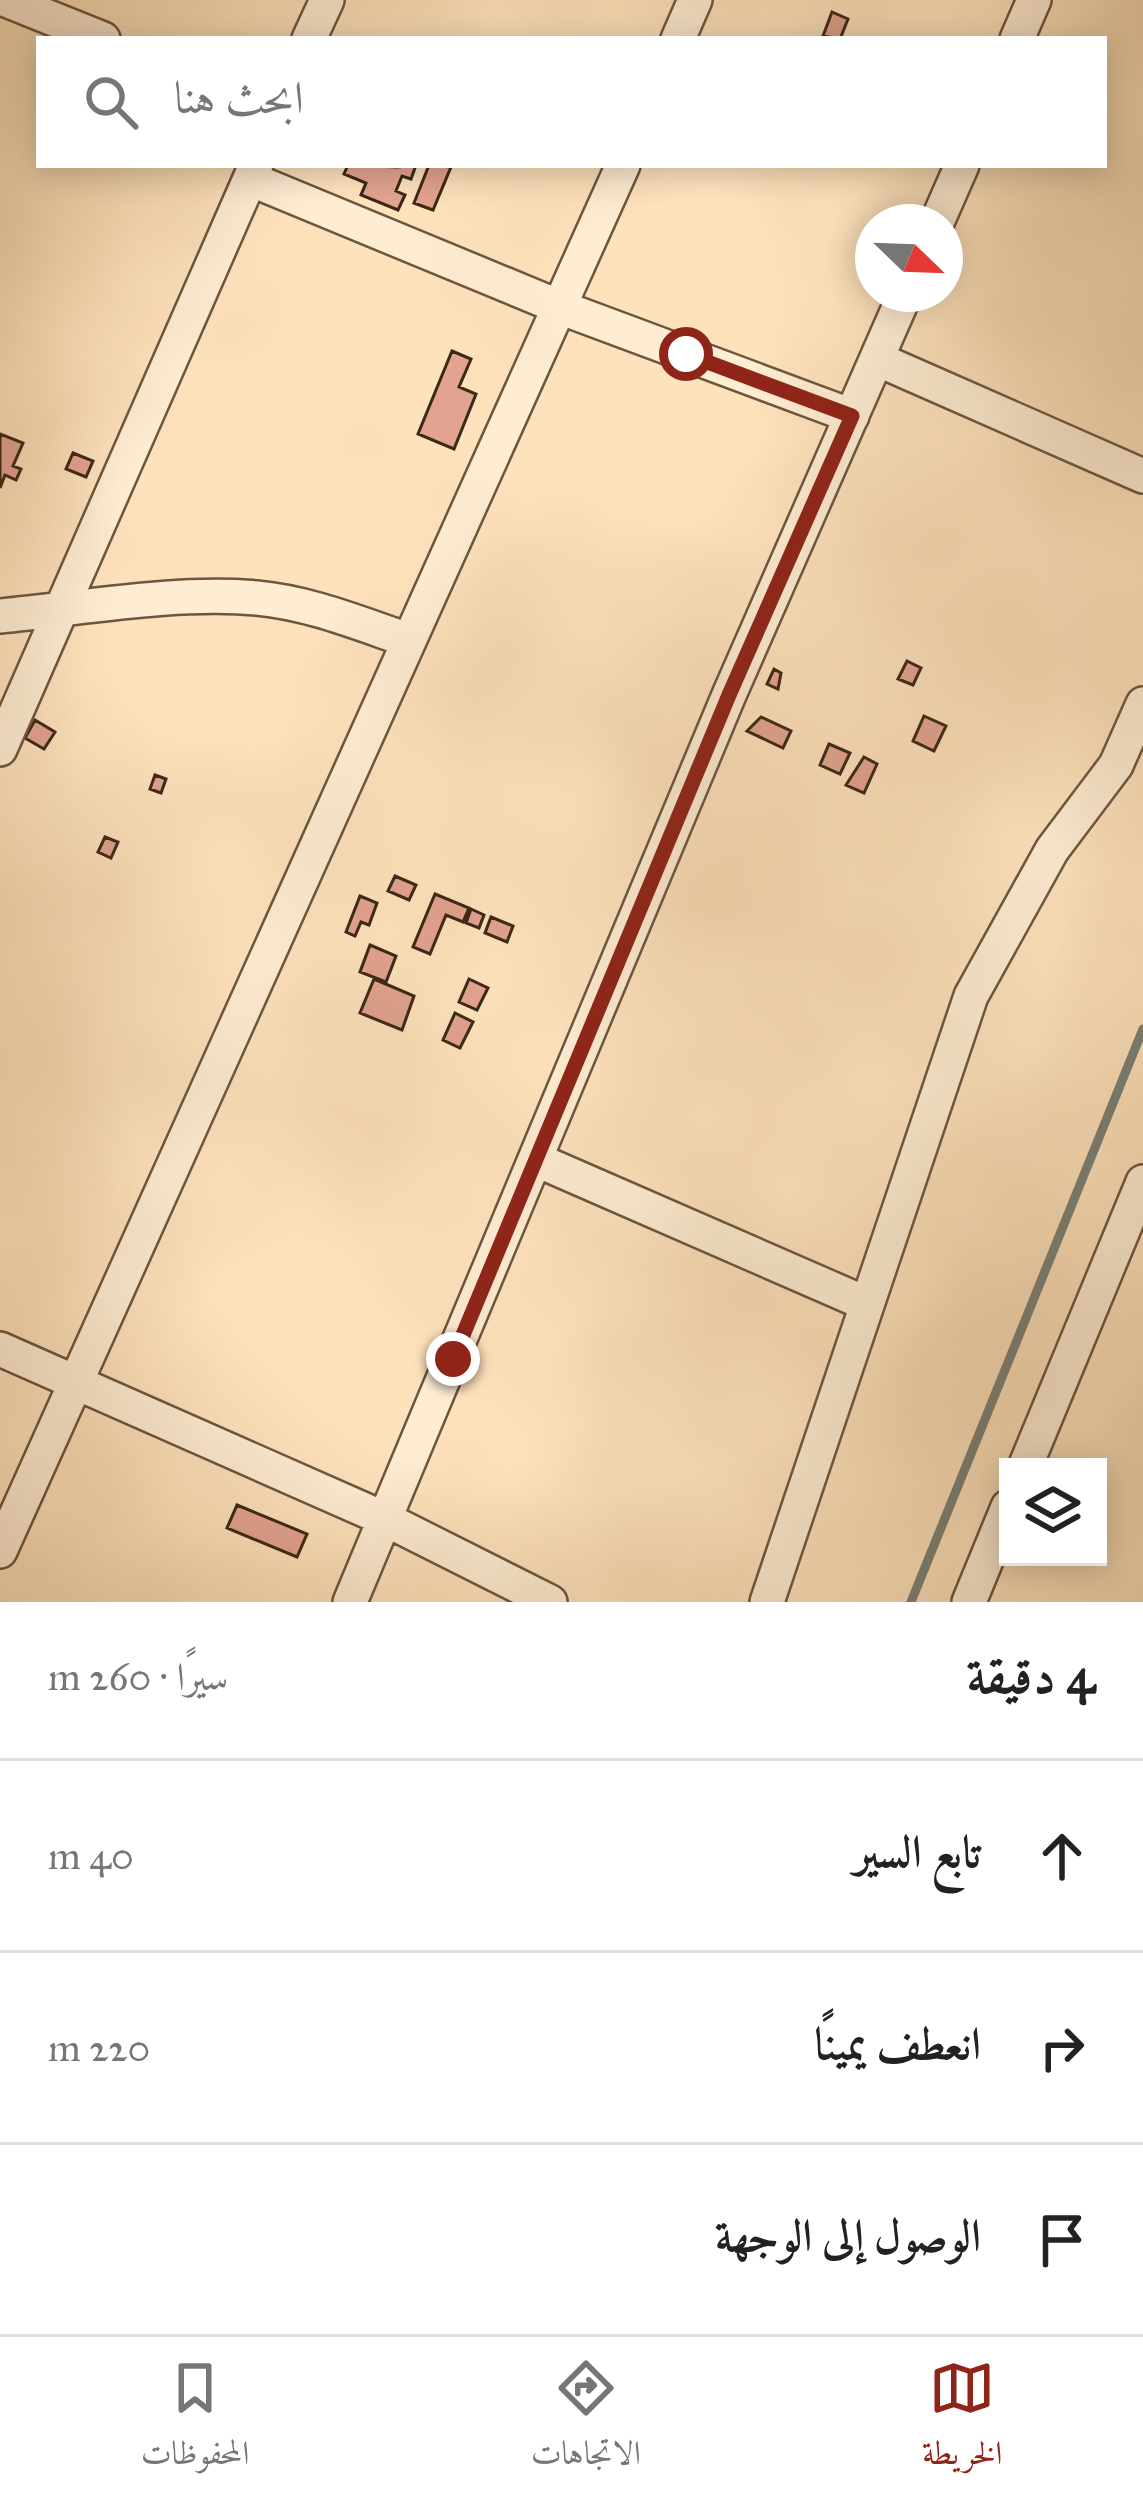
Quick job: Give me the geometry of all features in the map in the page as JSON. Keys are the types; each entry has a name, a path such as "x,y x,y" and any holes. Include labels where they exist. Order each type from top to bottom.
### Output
{"street":[{"path":"6,0 96,36"},
{"path":"310,36 326,0"},
{"path":"679,36 695,0"},
{"path":"1018,36 1034,0"},
{"path":"0,1551 622,168"},
{"path":"945,204 961,168"},
{"path":"0,749 56,611 253,172 562,308 852,416"},
{"path":"350,1602 729,695 897,312"},
{"path":"877,359 1143,476"},
{"path":"0,616 258,598 325,610 408,640"},
{"path":"766,1602 971,996 1052,850 1116,765 1143,704"},
{"path":"537,1160 867,1304"},
{"path":"1029,1458 1143,1181"},
{"path":"0,1349 385,1519 550,1602"},
{"path":"969,1602 999,1529"}],"building":[{"path":"832,12 848,19 841,36 823,36"},
{"path":"347,168 415,168 411,179 402,176 396,191 405,195 398,210 361,195 366,183 344,174"},
{"path":"428,168 451,168 433,210 414,203"},
{"path":"452,351 471,359 459,387 476,394 454,449 418,434"},
{"path":"0,434 23,443 13,466 21,469 16,480 5,475 0,488"},
{"path":"73,453 93,461 86,477 66,469"},
{"path":"907,661 921,668 913,685 898,679"},
{"path":"774,669 781,673 778,689 767,684"},
{"path":"924,716 946,726 934,751 913,741"},
{"path":"761,717 791,731 783,748 747,731"},
{"path":"35,720 55,732 44,749 25,738"},
{"path":"829,744 850,753 840,774 820,765"},
{"path":"864,757 877,764 864,793 846,785"},
{"path":"155,775 166,779 161,793 150,789"},
{"path":"105,837 118,842 111,858 98,852"},
{"path":"395,876 416,885 409,900 388,891"},
{"path":"435,894 469,908 463,922 446,915 430,954 413,947"},
{"path":"360,896 377,903 369,925 361,922 355,936 346,932"},
{"path":"471,909 484,915 479,928 466,923"},
{"path":"491,917 513,926 507,942 485,933"},
{"path":"370,945 396,956 386,982 360,972"},
{"path":"374,979 414,996 402,1030 360,1013"},
{"path":"469,979 488,988 477,1010 459,1002"},
{"path":"455,1013 473,1022 460,1048 443,1040"},
{"path":"237,1505 307,1534 297,1557 227,1528"}],"waterway":[{"path":"911,1602 1143,1029"}],"route":[{"path":"453,1359 729,695 852,416 686,354"}]}
